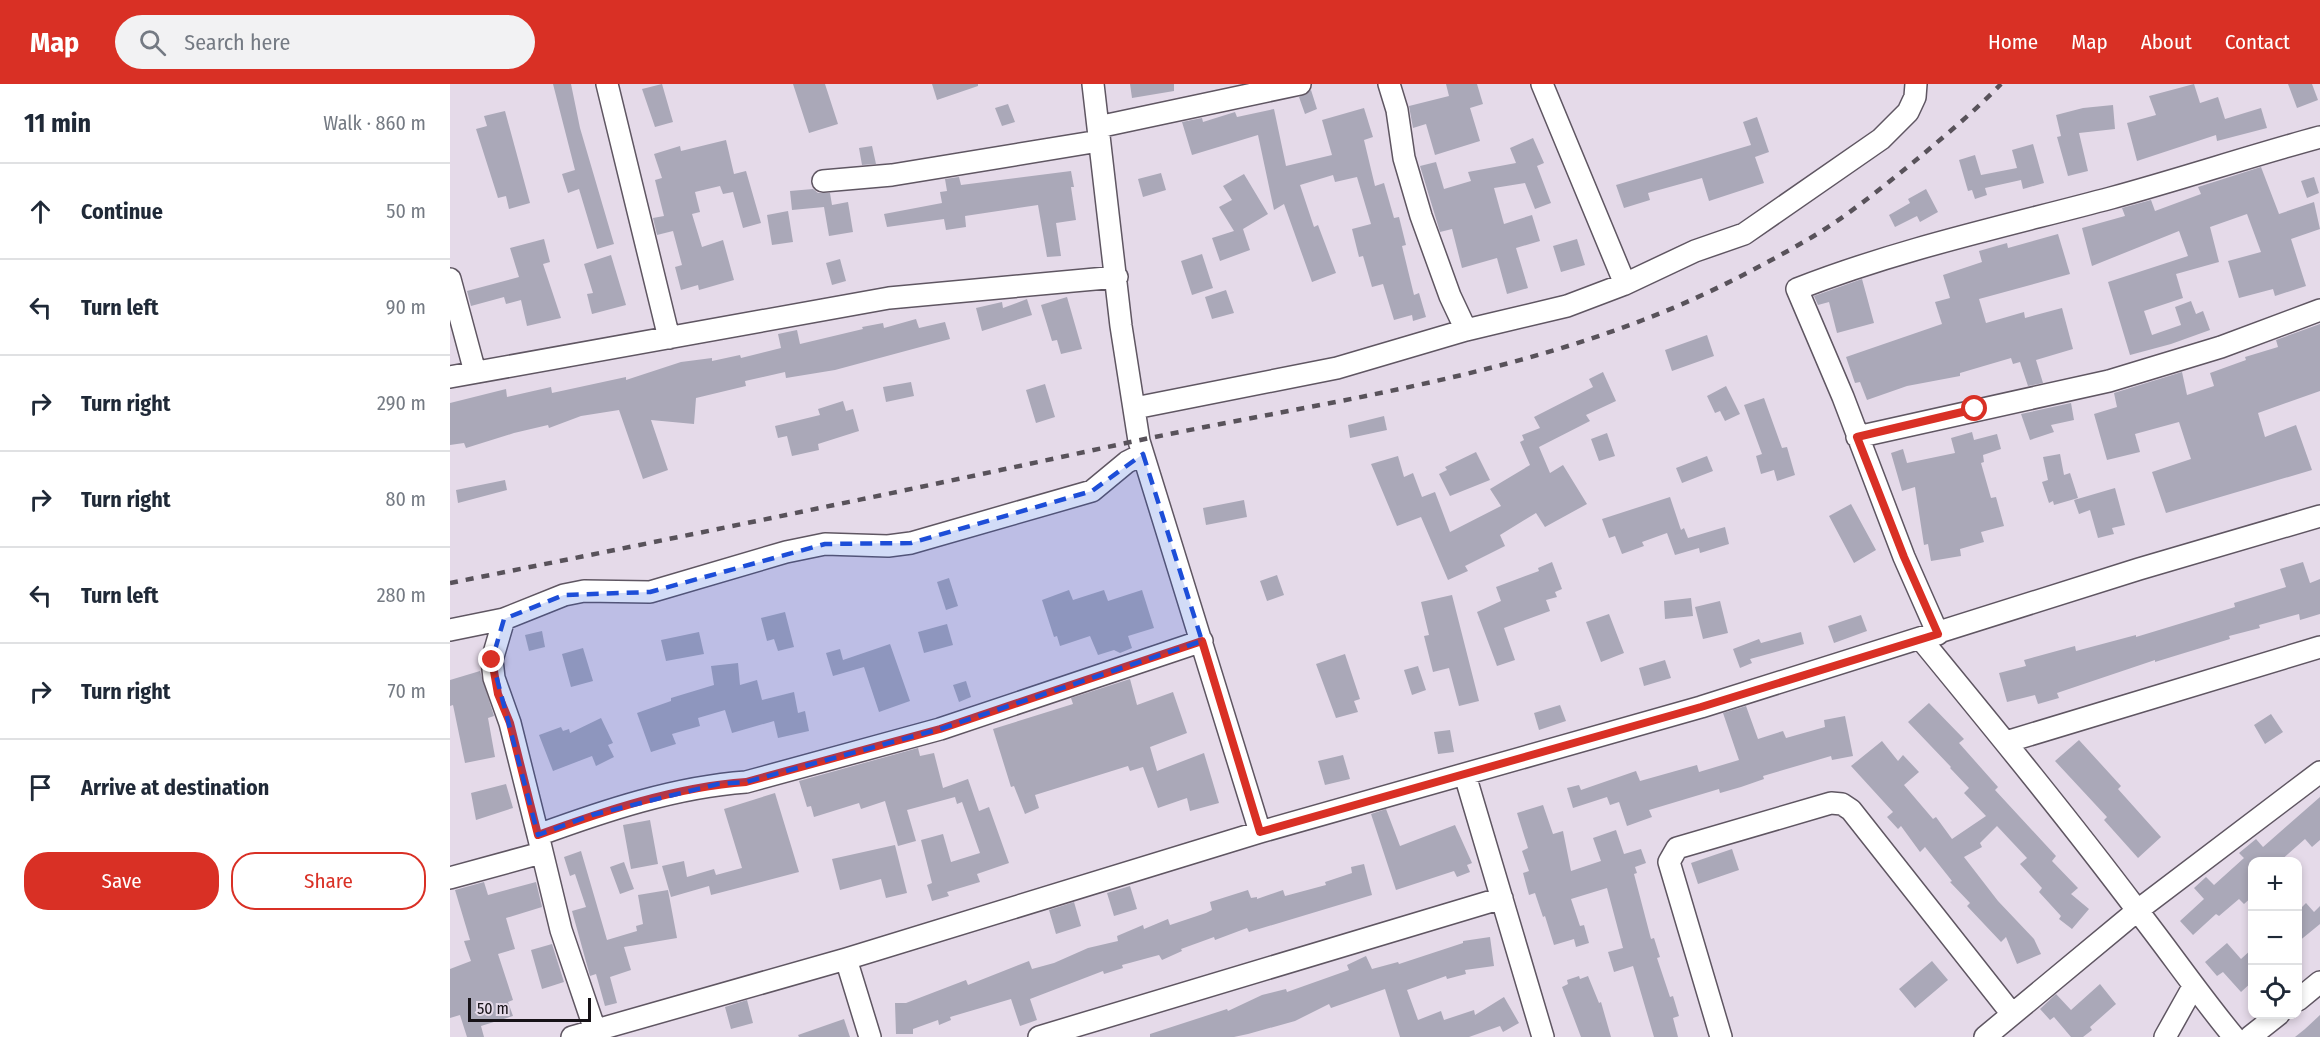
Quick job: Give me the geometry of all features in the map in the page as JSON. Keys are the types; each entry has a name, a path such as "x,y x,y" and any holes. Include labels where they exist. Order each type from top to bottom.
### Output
{"street":[{"path":"607,84 669,338"},
{"path":"1093,84 1121,326 1143,454 1260,832"},
{"path":"823,181 892,175 1099,134 1300,84"},
{"path":"1389,84 1397,110 1404,158 1421,216 1450,296 1466,330"},
{"path":"1542,84 1625,284"},
{"path":"1135,408 1336,368 1466,330 1567,306 1625,284 1695,251 1744,234 1881,139 1908,112 1915,98 1917,84"},
{"path":"2234,1037 2193,987 2138,910 2006,742 1929,636 1904,557 1797,289 1835,274 1934,244 2113,197 2320,137"},
{"path":"450,377 889,298 1117,278"},
{"path":"450,279 475,372"},
{"path":"1857,437 2109,381 2222,347 2320,309"},
{"path":"450,630 504,620 564,595 584,591 650,592 667,584 825,544 888,546 911,543 1092,491 1127,462 1143,454"},
{"path":"572,1037 846,959 1260,832 1701,707 2139,569 2320,516"},
{"path":"504,620 492,660 494,678 510,723 561,930 595,1030"},
{"path":"450,878 539,844 592,815 718,784 746,782 940,729 1202,641"},
{"path":"2006,742 2320,647"},
{"path":"1985,1037 2138,910 2320,772"},
{"path":"1465,774 1543,1037"},
{"path":"1721,1037 1669,862 1671,854 1677,848 1831,803 1842,804 1851,810 2012,1014"},
{"path":"1039,1037 1502,898"},
{"path":"846,959 870,1037"},
{"path":"2302,997 2320,982"},
{"path":"2165,1037 2193,987"},
{"path":"2250,1037 2273,1019"}],"highlighted area":[{"path":"1143,454 1202,641 940,729 746,782 718,784 592,815 538,835 492,660 504,619 564,595 650,592 825,544 911,543 1092,491"}],"building":[{"path":"553,84 571,84 580,128 614,244 597,249 579,189 568,193 562,174 575,170"},
{"path":"662,84 673,122 655,127 642,89"},
{"path":"793,84 825,84 838,124 809,133"},
{"path":"932,84 978,84 978,86 937,100"},
{"path":"1130,84 1174,84 1174,91 1132,98"},
{"path":"1446,84 1477,84 1483,104 1470,108 1480,141 1435,155 1426,124 1413,128 1409,106 1449,96"},
{"path":"2194,84 2200,103 2218,97 2225,119 2261,108 2267,128 2217,141 2216,135 2137,161 2127,123 2156,115 2149,96"},
{"path":"2288,84 2312,84 2318,100 2297,108"},
{"path":"1311,90 1317,109 1305,114 1299,97"},
{"path":"1008,104 1015,122 1002,126 995,108"},
{"path":"2113,105 2115,129 2079,133 2088,171 2068,176 2057,137 2061,136 2056,115 2083,108"},
{"path":"1364,108 1373,137 1364,140 1375,186 1384,183 1394,218 1399,217 1406,245 1402,246 1414,295 1419,293 1426,317 1413,321 1412,315 1394,320 1383,284 1372,287 1363,256 1359,257 1352,229 1371,224 1357,177 1335,182 1333,175 1300,185 1314,227 1318,225 1336,273 1312,282 1284,204 1274,210 1258,135 1192,155 1182,122 1202,118 1203,122 1235,112 1237,117 1274,109 1286,166 1332,155 1322,120"},
{"path":"505,111 530,203 509,209 506,196 498,198 476,129 487,126 484,116"},
{"path":"1757,117 1769,152 1755,157 1764,183 1709,201 1702,178 1648,193 1650,200 1624,208 1616,185 1751,145 1743,122"},
{"path":"1533,138 1544,163 1537,166 1551,203 1535,209 1525,183 1494,188 1504,224 1532,215 1540,241 1516,248 1528,288 1507,294 1497,258 1462,268 1452,229 1440,232 1420,166 1436,162 1444,189 1471,181 1468,172 1516,163 1510,148"},
{"path":"726,140 734,174 746,171 761,223 743,228 733,192 723,194 720,186 695,192 700,212 692,214 702,247 723,240 734,280 699,290 698,285 681,290 675,267 682,265 673,231 657,235 653,218 664,216 655,180 662,178 654,154 680,146 681,151"},
{"path":"2033,144 2044,183 2023,189 2021,180 1985,188 1987,195 1975,199 1972,190 1968,191 1959,160 1975,155 1981,175 2017,168 2012,150"},
{"path":"872,146 876,164 862,165 859,148"},
{"path":"2261,167 2279,214 2314,202 2320,229 2291,239 2306,286 2275,296 2273,289 2239,298 2228,261 2261,252 2247,214 2210,227 2219,262 2176,274 2183,298 2144,311 2152,335 2181,325 2175,307 2191,301 2196,314 2203,311 2210,330 2130,355 2108,282 2188,256 2179,231 2092,266 2082,228 2125,216 2122,208 2151,200 2155,211 2201,194 2198,187"},
{"path":"1071,171 1076,220 1056,223 1061,256 1047,257 1038,205 965,216 966,227 946,230 944,219 887,227 884,214 942,203 940,192 947,191 945,179 959,177 961,185"},
{"path":"1161,173 1166,190 1143,197 1138,179"},
{"path":"1244,174 1268,214 1243,229 1250,250 1220,261 1212,238 1234,231 1219,207 1232,200 1223,186"},
{"path":"2314,177 2319,193 2307,198 2301,181"},
{"path":"813,189 818,193 830,193 832,205 848,202 853,232 829,236 824,207 792,210 790,191"},
{"path":"1926,189 1938,212 1920,222 1917,216 1895,227 1889,215 1910,203 1908,199"},
{"path":"788,211 793,242 772,245 767,215"},
{"path":"2058,234 2070,274 1979,299 1986,323 2024,312 2025,318 2062,308 2073,349 2036,360 2043,383 2028,386 2020,362 2013,364 2011,358 1960,373 1960,376 1907,386 1867,400 1860,382 1855,383 1846,357 1942,324 1935,302 1950,298 1943,275 1982,262 1979,251 2007,243 2008,248"},
{"path":"544,239 550,262 543,264 561,318 527,326 521,300 506,304 504,297 471,306 467,291 519,277 510,248"},
{"path":"1577,239 1585,265 1561,272 1553,246"},
{"path":"1202,254 1213,288 1192,295 1181,261"},
{"path":"611,255 626,305 592,314 587,294 593,293 584,264"},
{"path":"840,259 846,281 832,285 826,263"},
{"path":"1862,279 1874,323 1837,333 1829,302 1818,305 1814,296"},
{"path":"1226,290 1234,313 1212,319 1205,297"},
{"path":"1067,297 1082,349 1061,354 1057,340 1052,341 1041,305"},
{"path":"1027,299 1032,315 982,331 976,308 1002,302 1003,308"},
{"path":"916,319 919,328 945,322 950,339 835,370 786,378 785,372 745,381 746,386 696,398 694,424 651,420 668,470 643,479 619,410 581,416 549,428 548,425 514,433 466,448 464,443 450,445 450,403 506,389 507,397 551,387 552,393 626,377 626,380 681,362 712,358 712,361 740,355 741,358 781,348 778,334 797,330 800,344 863,329 862,327 883,323 884,328"},
{"path":"2320,324 2320,391 2258,413 2265,437 2296,425 2312,470 2166,513 2152,472 2191,459 2179,422 2135,434 2140,452 2107,460 2094,414 2117,407 2114,393 2182,372 2187,395 2214,386 2210,373 2246,360 2245,357 2278,347 2276,340"},
{"path":"1707,335 1714,356 1672,371 1665,350"},
{"path":"1603,372 1616,401 1586,415 1590,421 1539,447 1550,473 1563,465 1587,504 1545,527 1536,513 1500,535 1505,546 1465,566 1468,571 1448,580 1421,517 1397,526 1371,464 1398,456 1404,477 1413,473 1422,497 1435,492 1450,532 1501,506 1490,489 1530,465 1520,442 1524,440 1522,435 1540,428 1534,417 1593,387 1589,379"},
{"path":"911,382 914,396 886,402 883,387"},
{"path":"1045,384 1055,417 1036,423 1026,390"},
{"path":"1726,386 1740,414 1725,421 1720,411 1715,413 1707,396"},
{"path":"1764,398 1782,448 1787,447 1795,475 1777,481 1774,470 1761,474 1756,456 1762,454 1744,405"},
{"path":"843,401 846,411 853,409 859,431 818,444 819,450 792,456 787,436 778,438 775,426 820,415 818,409"},
{"path":"2071,403 2074,420 2051,425 2054,432 2030,440 2021,414"},
{"path":"1384,416 1387,430 1350,438 1348,425"},
{"path":"1972,432 1974,440 1997,434 2001,449 1983,455 1984,462 1981,463 1991,498 1996,497 2004,526 1981,532 1984,542 1960,549 1961,556 1931,561 1928,544 1924,545 1915,487 1902,491 1891,453 1903,449 1907,463 1955,453 1951,438"},
{"path":"1607,433 1615,456 1599,461 1591,439"},
{"path":"1476,452 1490,480 1450,496 1439,474 1447,470 1445,467"},
{"path":"2060,454 2064,475 2070,473 2078,498 2054,505 2053,501 2049,503 2042,482 2048,480 2043,457"},
{"path":"1707,456 1713,471 1682,483 1676,468"},
{"path":"505,480 507,490 458,503 456,490"},
{"path":"2115,488 2125,525 2112,528 2114,534 2098,538 2090,510 2079,514 2074,500"},
{"path":"1670,497 1681,530 1684,528 1688,538 1725,527 1729,544 1700,553 1699,548 1675,555 1667,533 1642,542 1644,546 1622,554 1615,536 1609,538 1602,519"},
{"path":"1244,500 1247,517 1206,525 1203,508"},
{"path":"1851,504 1876,550 1854,563 1829,516"},
{"path":"1552,562 1562,589 1555,592 1557,597 1546,600 1550,611 1504,628 1515,660 1497,666 1477,612 1501,601 1496,587 1539,571 1538,568"},
{"path":"2303,562 2310,583 2320,579 2320,614 2300,620 2299,614 2259,625 2260,628 2229,636 2230,639 2155,662 2155,660 2057,693 2059,698 2038,704 2035,695 2007,702 1999,673 2026,666 2024,660 2075,646 2076,651 2136,635 2136,637 2235,607 2234,603 2286,587 2280,569"},
{"path":"1277,575 1284,595 1267,601 1260,581"},
{"path":"949,578 958,606 946,610 937,582"},
{"path":"1069,590 1073,600 1104,590 1108,601 1142,590 1154,628 1128,636 1132,648 1120,653 1114,650 1098,655 1090,636 1060,646 1057,636 1054,637 1042,600"},
{"path":"1452,595 1479,701 1459,706 1449,668 1433,672 1424,636 1429,635 1421,602"},
{"path":"1691,598 1693,616 1665,619 1664,601"},
{"path":"1720,601 1728,633 1703,639 1695,607"},
{"path":"785,612 794,647 778,651 774,639 767,641 761,618"},
{"path":"1609,614 1624,653 1601,662 1586,622"},
{"path":"1861,615 1867,631 1834,643 1828,626"},
{"path":"947,624 953,645 924,653 918,632"},
{"path":"542,631 545,647 529,651 525,635"},
{"path":"699,632 704,654 666,661 661,640"},
{"path":"1801,632 1804,644 1750,659 1752,663 1740,668 1733,649 1759,639 1761,643"},
{"path":"890,644 910,701 879,712 864,667 833,676 826,653 840,649 843,660"},
{"path":"583,648 593,681 571,687 562,654"},
{"path":"1345,654 1360,699 1354,701 1358,712 1336,718 1316,664"},
{"path":"1665,660 1671,678 1644,686 1639,668"},
{"path":"738,663 740,685 757,680 762,700 794,692 798,713 805,711 809,731 778,738 774,721 732,733 725,710 698,718 700,726 672,734 676,744 651,752 637,713 671,701 671,698 714,685 711,666"},
{"path":"1418,666 1426,690 1412,695 1404,670"},
{"path":"480,671 494,716 488,718 495,757 465,763 453,705 450,706 450,680"},
{"path":"1130,679 1137,705 1173,692 1187,733 1150,747 1157,771 1204,753 1219,803 1190,811 1187,798 1158,808 1143,767 1130,771 1128,766 1035,795 1039,808 1025,814 1014,786 1011,787 993,729 1073,704 1071,698"},
{"path":"966,681 971,697 959,702 953,685"},
{"path":"1929,703 1964,739 1959,743 1998,787 1995,790 2056,856 2052,861 2078,888 2071,894 2089,909 2072,929 2059,919 2061,916 2039,892 2042,888 2020,864 2027,858 1997,826 1980,843 1982,847 1964,857 1998,901 2034,939 2041,954 2017,964 2006,937 2001,942 1967,906 1970,903 1950,882 1952,881 1925,847 1920,852 1901,826 1898,829 1887,817 1893,812 1851,766 1882,741 1898,761 1903,755 1919,772 1904,785 1933,819 1936,817 1952,839 1986,816 1964,793 1969,788 1908,722"},
{"path":"1560,705 1566,721 1539,730 1534,713"},
{"path":"1746,706 1758,739 1783,731 1786,738 1825,727 1824,720 1845,716 1853,756 1832,760 1831,756 1763,776 1764,779 1741,787 1720,793 1719,789 1649,810 1652,817 1627,826 1619,802 1610,805 1607,797 1573,808 1567,788 1579,785 1581,790 1636,771 1640,781 1697,765 1699,772 1739,760 1723,713"},
{"path":"2271,714 2283,732 2265,744 2254,725"},
{"path":"601,718 613,743 608,745 614,757 596,766 592,756 553,771 539,735 561,727 563,731 569,729 570,733"},
{"path":"1450,730 1454,752 1438,754 1434,732"},
{"path":"2079,740 2121,786 2118,789 2161,837 2138,858 2104,820 2107,817 2055,761"},
{"path":"918,748 920,756 934,753 943,788 968,779 979,811 989,807 1009,863 977,874 980,882 947,892 949,896 932,901 927,885 932,883 921,840 943,834 951,862 980,853 962,802 957,804 955,797 907,810 916,841 898,846 885,801 861,809 859,803 814,817 811,806 807,807 799,781"},
{"path":"1343,755 1350,779 1325,785 1318,761"},
{"path":"506,784 513,808 476,820 471,793"},
{"path":"775,793 799,872 711,895 709,886 671,897 662,866 684,861 687,877 714,869 716,875 742,868 724,809"},
{"path":"2320,797 2320,840 2312,847 2305,839 2285,857 2248,857 2248,900 2244,904 2239,899 2219,916 2216,914 2193,935 2180,921 2204,899 2194,888 2206,877 2214,885 2244,858 2239,853 2256,839 2263,847"},
{"path":"1543,805 1553,834 1563,831 1571,871 1601,861 1593,838 1616,830 1624,854 1641,849 1646,863 1635,867 1637,873 1634,874 1651,939 1654,938 1660,957 1657,958 1679,1016 1673,1018 1678,1037 1654,1037 1633,966 1614,972 1608,952 1623,948 1607,888 1571,899 1580,926 1584,925 1589,943 1576,947 1574,939 1554,945 1535,893 1529,895 1523,873 1529,871 1522,851 1528,848 1517,813"},
{"path":"1386,809 1400,846 1455,825 1472,863 1467,865 1470,872 1457,877 1454,871 1396,890 1371,814"},
{"path":"650,820 658,864 631,869 623,825"},
{"path":"895,845 907,893 886,898 881,879 840,890 832,859"},
{"path":"1732,849 1739,870 1698,884 1691,863"},
{"path":"581,851 607,940 637,931 636,926 643,924 638,895 668,890 677,938 624,947 631,970 610,977 617,1003 605,1006 596,974 590,976 572,911 586,907 575,874 570,876 564,857"},
{"path":"624,862 634,889 620,894 610,867"},
{"path":"1364,864 1372,895 1249,932 1247,928 1215,940 1214,937 1181,949 1182,951 1162,960 1159,955 1122,965 1123,968 1104,974 1103,971 1030,999 1037,1020 1020,1026 1011,999 950,1017 951,1020 939,1025 938,1020 913,1029 913,1034 896,1034 895,1003 906,1003 966,980 968,985 1029,961 1032,969 1054,963 1088,948 1118,941 1117,936 1143,925 1144,929 1168,919 1170,925 1206,913 1212,910 1210,902 1248,890 1251,898 1257,897 1257,899 1283,890 1285,896 1326,885 1325,882 1352,873 1351,867"},
{"path":"484,882 488,895 536,882 542,907 506,918 515,949 498,954 513,1000 508,1002 513,1016 481,1026 484,1037 467,1037 460,1015 450,1018 450,969 471,961 464,941 470,940 455,890"},
{"path":"1130,886 1137,909 1114,916 1107,893"},
{"path":"1074,902 1081,926 1056,934 1049,910"},
{"path":"2306,903 2314,912 2320,906 2320,924 2302,939 2302,911"},
{"path":"1490,937 1494,966 1465,970 1466,974 1447,979 1446,976 1407,990 1418,1020 1441,1011 1444,1020 1474,1010 1475,1015 1504,997 1519,1023 1503,1032 1500,1026 1469,1037 1400,1037 1385,989 1331,1008 1329,1004 1295,1021 1234,1037 1150,1037 1150,1034 1227,1009 1228,1011 1262,995 1286,989 1287,992 1349,970 1347,965 1366,956 1372,969 1398,962 1399,964 1463,943 1463,941"},
{"path":"2227,943 2241,959 2248,953 2248,986 2241,992 2223,972 2217,976 2205,962"},
{"path":"552,944 564,982 542,989 531,950"},
{"path":"1932,961 1948,980 1915,1008 1899,989"},
{"path":"1579,976 1580,979 1588,976 1599,1003 1601,1002 1611,1037 1581,1037 1562,987 1568,984 1567,980"},
{"path":"2100,984 2116,1004 2090,1027 2092,1030 2083,1037 2071,1037 2054,1017 2050,1020 2040,1009 2056,994 2071,1010"},
{"path":"747,1000 753,1023 731,1029 725,1007"},
{"path":"2320,1015 2320,1037 2295,1037 2305,1029"},
{"path":"844,1019 850,1037 799,1037 798,1035"}],"railway":[{"path":"450,583 788,515 1126,443 1387,392 1517,361 1580,342 1664,312 1706,293 1822,231 1866,200 1921,156 2001,84"}],"route":[{"path":"492,660 498,694 510,723 538,835 592,815 718,784 746,782 940,729 1030,701 1120,666 1202,641 1260,832 1701,707 1938,634 1904,557 1857,437 1975,409"}]}
